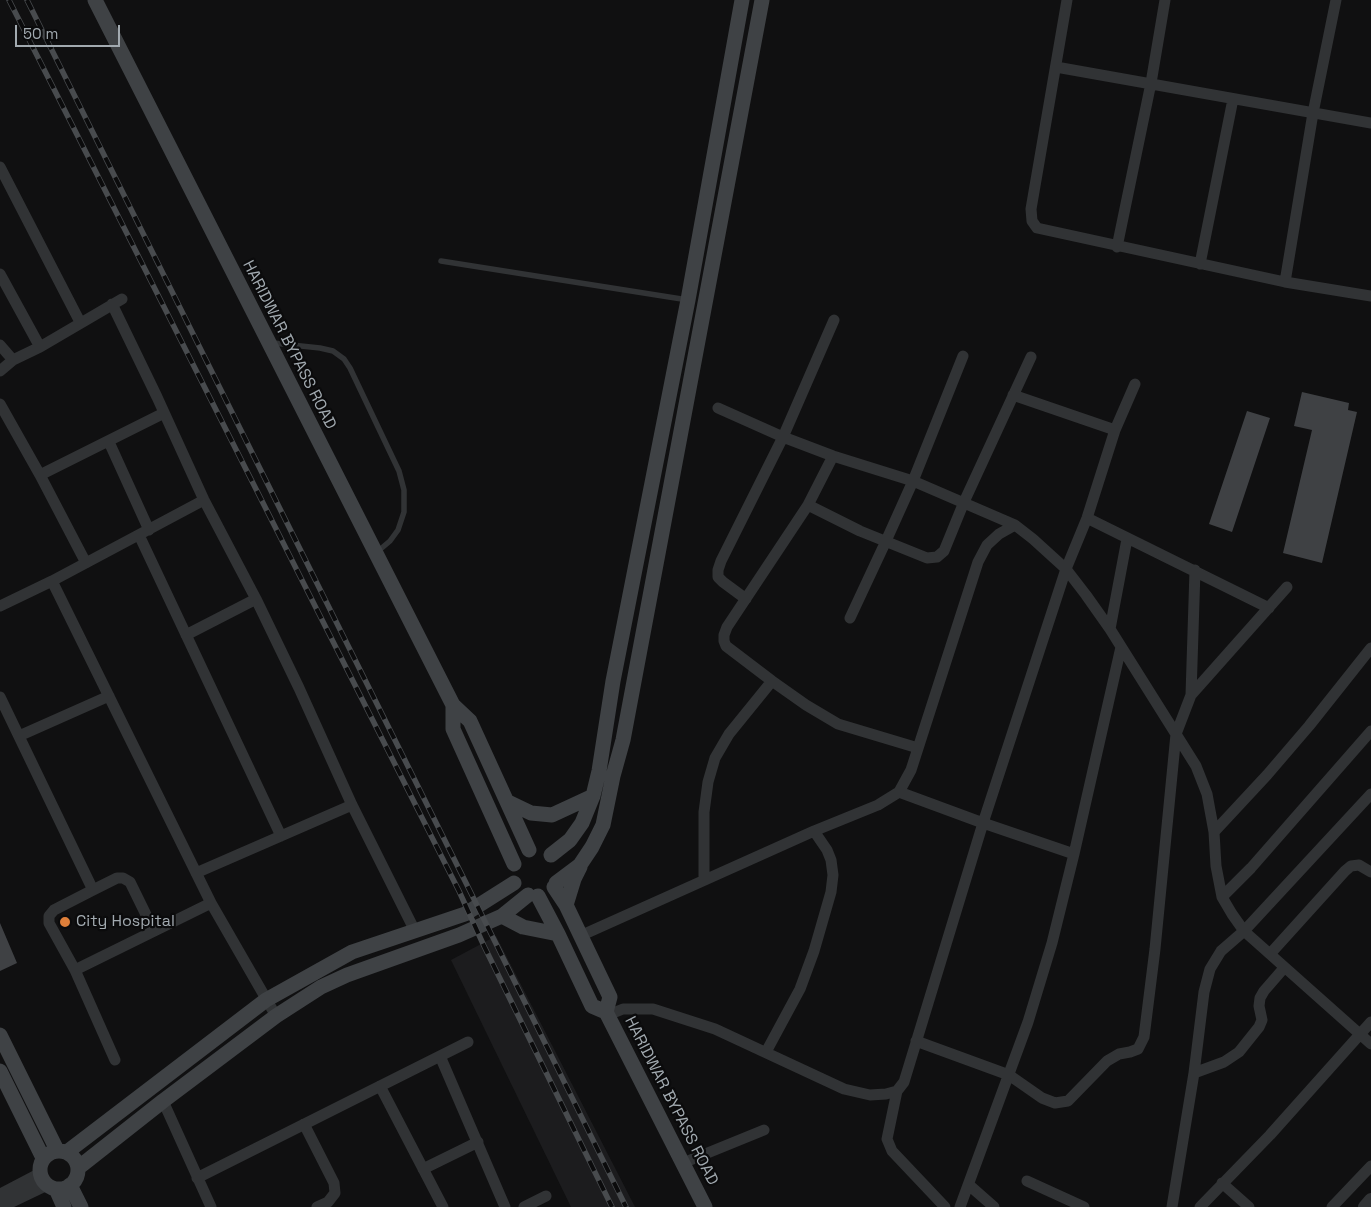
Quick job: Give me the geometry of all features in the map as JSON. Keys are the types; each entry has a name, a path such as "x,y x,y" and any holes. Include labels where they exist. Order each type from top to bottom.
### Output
{"main road":[{"name":"HARIDWAR BYPASS ROAD","path":"94,0 453,705 470,721 529,850"},
{"path":"551,856 570,840 582,823 593,796 599,771 613,681 688,300 742,0"},
{"path":"566,905 580,865 603,825 623,740 762,0"},
{"name":"HARIDWAR BYPASS ROAD","path":"453,705 453,729 514,864"},
{"path":"508,802 531,813 552,815 593,796"},
{"path":"533,895 520,890 514,883 512,873 518,857 529,850 541,850 555,860 559,872 555,885"},
{"path":"78,1168 276,1016 321,987 459,935 502,916 533,895 548,892 580,865"},
{"path":"80,1207 39,1169 43,1158 49,1153 62,1151 266,1000 352,952 465,914 514,883"},
{"name":"HARIDWAR BYPASS ROAD","path":"555,885 610,997 607,1013 705,1207"},
{"name":"HARIDWAR BYPASS ROAD","path":"533,895 558,934 592,1006 607,1013"},
{"path":"502,916 524,926 558,934"},
{"path":"0,1035 62,1151 75,1158 78,1168 76,1178 53,1183"},
{"path":"0,1071 43,1158"},
{"path":"53,1183 64,1207"}],"street":[{"path":"1067,0 1031,208 1032,221 1037,228 1117,247 1285,282 1371,293"},
{"path":"1117,247 1151,83 1165,0"},
{"path":"1285,282 1313,112 1336,0"},
{"path":"1056,67 1371,123"},
{"path":"1200,264 1233,99"},
{"path":"0,167 80,322"},
{"path":"0,274 40,347"},
{"path":"0,370 14,360 117,302 164,413 204,500 256,599 299,688 352,806 416,931"},
{"path":"746,599 718,577 718,570 783,437 834,320"},
{"path":"0,346 14,360"},
{"path":"850,618 913,481 963,356"},
{"path":"808,505 860,530 927,558 937,556 944,551 964,502 1031,358"},
{"path":"607,1013 623,1009 654,1009 715,1030 844,1088 870,1095 886,1094 897,1090 904,1082 982,823 1066,569 1086,518 1115,430 1135,384"},
{"path":"1014,395 1115,430"},
{"path":"0,404 86,563"},
{"path":"718,408 783,437 833,456 913,481 1015,525 1066,569 1110,630 1196,766 1207,794 1222,897 1244,931 1371,1044"},
{"path":"40,475 164,413"},
{"path":"108,442 186,635 281,836"},
{"path":"833,456 808,505 727,626 724,641 726,646 772,681 806,705 838,724 918,748"},
{"path":"0,606 52,581 204,500"},
{"path":"1086,518 1269,608"},
{"path":"580,936 814,831 878,805 899,792 911,770 978,562 987,545 999,534 1015,525"},
{"path":"1110,630 1127,539"},
{"path":"916,1041 1009,1075 1042,1098 1055,1103 1068,1101 1107,1061 1119,1054 1138,1048 1144,1037 1155,949 1176,734 1191,695 1195,570"},
{"path":"52,581 211,903 276,1016"},
{"path":"1191,695 1287,587"},
{"path":"186,635 256,599"},
{"path":"960,1207 1028,1022 1052,943 1121,647"},
{"path":"1214,832 1309,726 1371,648"},
{"path":"704,880 704,812 708,782 715,758 729,734 772,681"},
{"path":"19,736 109,696"},
{"path":"0,697 93,890"},
{"path":"1222,897 1251,868 1371,731"},
{"path":"899,792 982,823 1074,854"},
{"path":"1172,1207 1194,1073 1204,992 1210,969 1221,951 1244,931 1371,794"},
{"path":"196,873 352,806"},
{"path":"766,1052 800,989 814,951 831,892 832,860 814,831"},
{"path":"1270,954 1345,870 1351,866 1359,865 1371,872"},
{"path":"115,1060 75,970 49,923 49,916 54,910 93,890 117,878 124,878 130,882 154,931"},
{"path":"75,970 211,903"},
{"path":"1194,1073 1224,1062 1239,1052 1259,1027 1262,1020 1259,1006 1260,998 1284,968"},
{"path":"1200,1207 1270,1135 1371,1022"},
{"path":"197,1178 468,1042"},
{"path":"440,1056 505,1207"},
{"path":"380,1086 442,1207"},
{"path":"897,1090 887,1139 892,1151 945,1207"},
{"path":"163,1101 211,1207"},
{"path":"304,1124 334,1183 335,1193 328,1202 317,1207"},
{"path":"682,1163 764,1130"},
{"path":"423,1169 478,1142"},
{"path":"1332,1207 1371,1166"},
{"path":"1027,1182 1084,1207"},
{"path":"0,1196 53,1183"},
{"path":"0,1206 53,1183"},
{"path":"1222,1184 1249,1207"},
{"path":"969,1185 994,1207"},
{"path":"524,1207 546,1196"},
{"path":"1365,1207 1371,1200"}],"lane":[{"path":"441,261 688,300"},
{"path":"269,343 333,351 344,359 350,368 399,471 404,490 404,512 398,530 390,541 376,554"}],"shaded area":[{"path":"496,936 635,1207 571,1207 451,960"}],"building":[{"path":"1302,392 1349,403 1348,410 1357,412 1322,563 1283,553 1312,430 1294,426"},
{"path":"1247,411 1270,418 1232,532 1209,524"},
{"path":"0,923 17,963 0,971"}],"railway":[{"path":"9,0 459,891 612,1207"},
{"path":"27,0 626,1207"}],"place":[{"name":"City Hospital","path":"65,922"}]}
